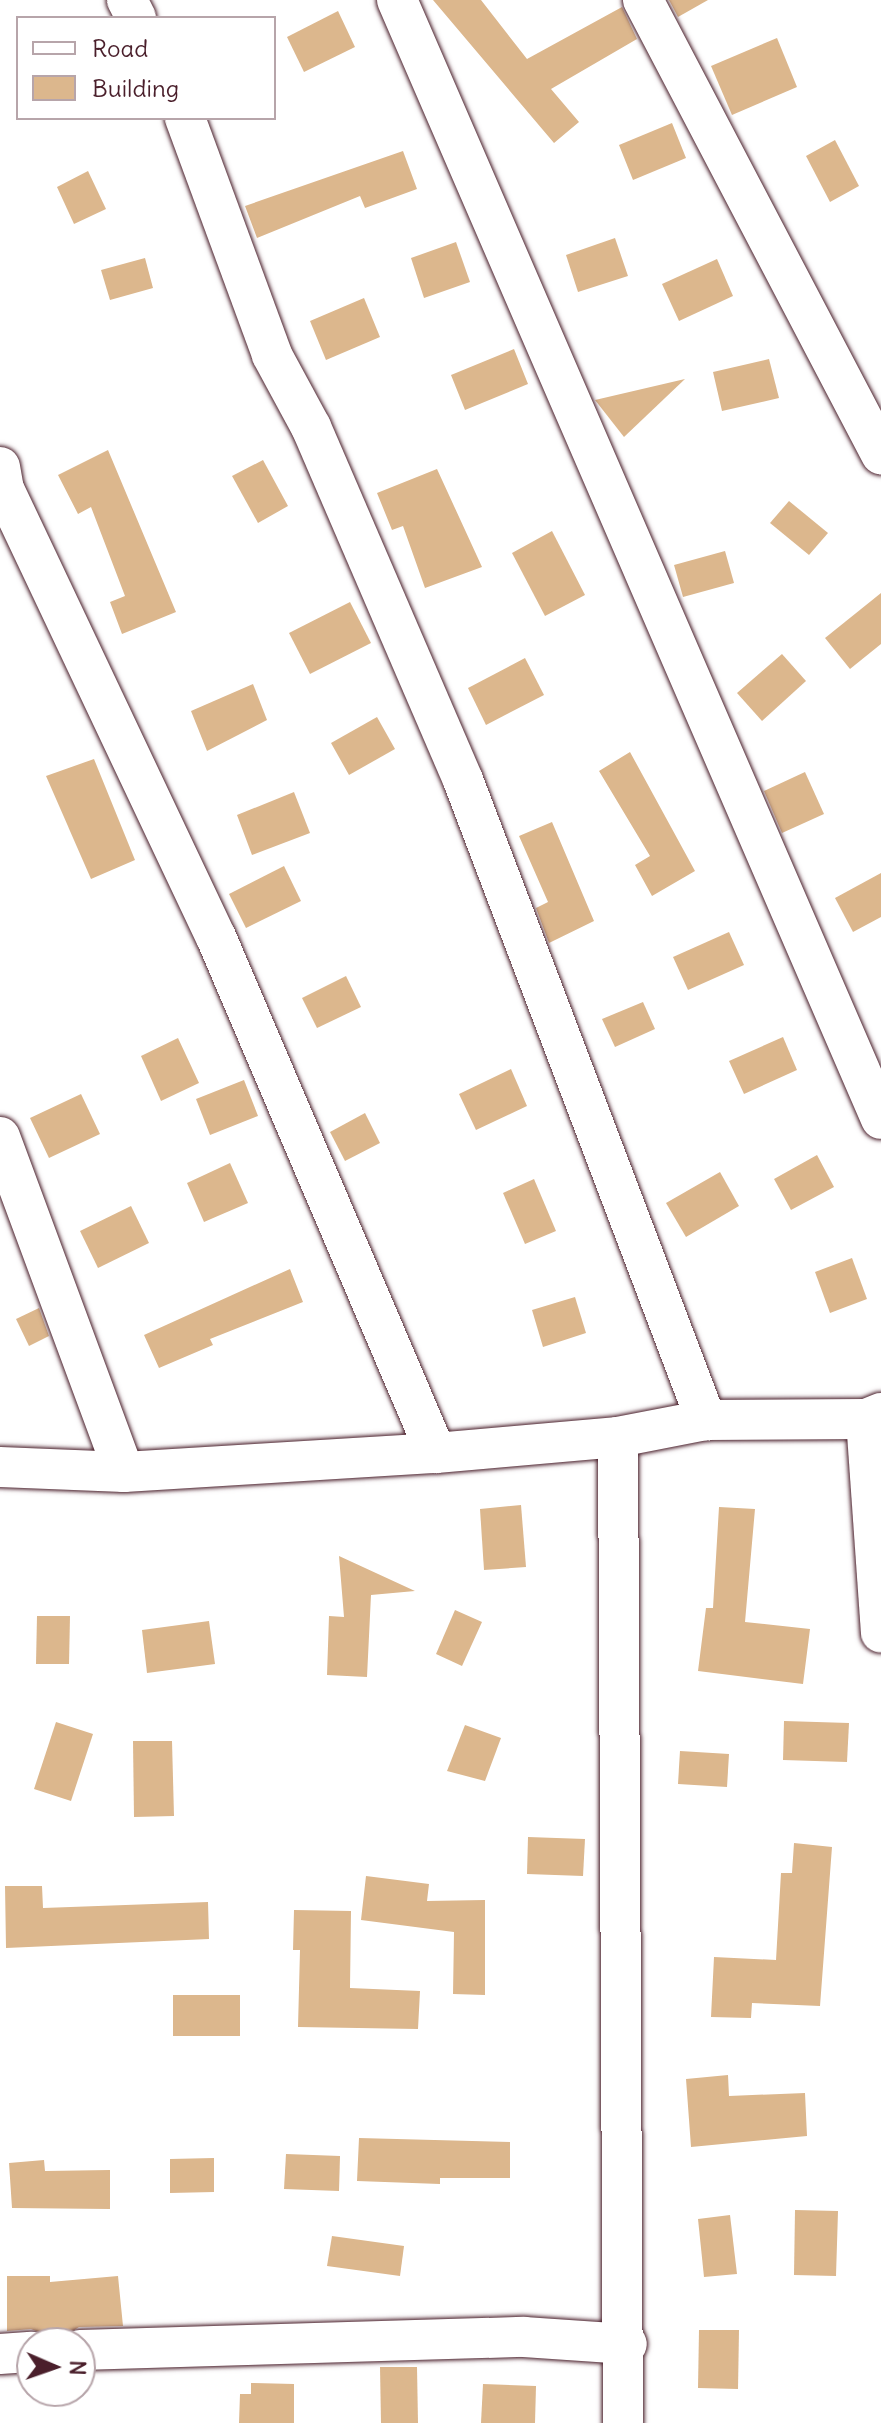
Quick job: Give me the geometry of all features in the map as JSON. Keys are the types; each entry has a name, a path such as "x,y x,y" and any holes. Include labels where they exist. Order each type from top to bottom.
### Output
{"street":[{"path":"397,0 881,1119"},
{"path":"643,0 869,410 881,454"},
{"path":"186,120 272,355 311,427 463,780 706,1420"},
{"path":"0,467 4,489 216,937 436,1453"},
{"path":"0,1137 124,1472"},
{"path":"0,1467 124,1472 436,1453 618,1437 706,1420 873,1416 881,1632"},
{"path":"618,1437 627,2344 623,2423"},
{"path":"96,2350 524,2337 627,2344"}],"building":[{"path":"433,0 481,0 527,59 622,7 637,39 551,89 579,122 554,143"},
{"path":"669,0 708,0 678,17"},
{"path":"338,11 355,47 304,72 287,37"},
{"path":"777,38 797,87 732,115 711,66"},
{"path":"672,123 686,158 633,180 619,145"},
{"path":"835,140 859,186 830,202 806,156"},
{"path":"403,151 417,189 365,208 360,196 257,238 245,206"},
{"path":"88,171 106,209 74,224 57,187"},
{"path":"615,238 628,276 578,292 566,255"},
{"path":"456,242 470,282 424,298 411,258"},
{"path":"145,258 153,288 110,300 101,270"},
{"path":"717,259 733,296 679,321 662,284"},
{"path":"364,298 380,337 326,360 310,321"},
{"path":"514,349 528,384 465,410 451,375"},
{"path":"769,359 779,398 722,411 713,372"},
{"path":"685,379 624,437 595,400"},
{"path":"108,450 176,612 122,634 110,602 125,596 91,507 78,514 58,475"},
{"path":"263,460 288,506 258,523 232,476"},
{"path":"437,469 482,567 425,588 403,526 392,530 377,493"},
{"path":"789,501 828,533 809,555 770,523"},
{"path":"552,531 585,595 545,616 512,553"},
{"path":"725,551 734,583 683,597 674,565"},
{"path":"881,593 881,644 850,669 825,638"},
{"path":"350,602 371,643 310,674 289,633"},
{"path":"782,654 806,681 762,721 737,693"},
{"path":"525,658 544,695 486,725 468,688"},
{"path":"253,684 267,720 207,751 191,711"},
{"path":"377,717 395,749 349,775 331,743"},
{"path":"630,752 695,871 652,896 635,865 650,856 599,771"},
{"path":"94,759 135,860 91,879 46,776"},
{"path":"805,772 824,814 782,833 764,791"},
{"path":"294,792 310,833 252,855 237,815"},
{"path":"552,822 594,921 549,943 536,908 548,902 519,836"},
{"path":"284,866 301,901 246,928 229,894"},
{"path":"881,873 881,917 853,932 835,898"},
{"path":"729,932 744,965 688,990 673,957"},
{"path":"346,976 361,1007 317,1028 302,998"},
{"path":"643,1002 655,1029 615,1047 602,1019"},
{"path":"783,1037 797,1070 744,1094 729,1061"},
{"path":"178,1038 199,1083 161,1101 141,1056"},
{"path":"511,1069 527,1106 476,1130 459,1094"},
{"path":"244,1080 258,1116 210,1135 196,1099"},
{"path":"81,1094 100,1134 49,1158 30,1118"},
{"path":"365,1113 380,1143 345,1161 330,1132"},
{"path":"817,1155 834,1187 791,1210 774,1179"},
{"path":"230,1163 248,1203 204,1222 187,1183"},
{"path":"720,1172 739,1206 686,1237 666,1203"},
{"path":"534,1179 556,1231 525,1244 503,1193"},
{"path":"131,1206 149,1243 98,1268 80,1231"},
{"path":"852,1258 867,1299 830,1313 815,1272"},
{"path":"290,1269 303,1302 210,1339 213,1345 159,1368 144,1335"},
{"path":"575,1297 586,1333 543,1347 532,1310"},
{"path":"39,1308 49,1336 29,1346 16,1319"},
{"path":"521,1505 526,1567 484,1570 480,1509"},
{"path":"719,1507 755,1509 745,1622 810,1629 803,1684 698,1671 706,1608 713,1608"},
{"path":"339,1556 415,1591 371,1595 367,1677 327,1675 329,1616 344,1617"},
{"path":"455,1610 482,1622 462,1666 436,1654"},
{"path":"37,1616 70,1616 69,1664 36,1664"},
{"path":"209,1621 215,1664 147,1673 142,1630"},
{"path":"784,1721 849,1723 847,1762 783,1760"},
{"path":"56,1722 93,1734 71,1801 34,1789"},
{"path":"465,1725 501,1738 485,1781 447,1771"},
{"path":"133,1741 172,1741 174,1816 134,1817"},
{"path":"680,1751 729,1754 727,1787 678,1784"},
{"path":"528,1837 585,1839 583,1876 527,1874"},
{"path":"794,1843 832,1847 820,2006 752,2003 751,2018 711,2017 714,1957 776,1960 781,1873 792,1873"},
{"path":"366,1876 429,1884 427,1901 485,1900 485,1995 453,1994 454,1932 361,1920"},
{"path":"5,1886 42,1886 43,1908 208,1902 209,1939 6,1948"},
{"path":"294,1910 351,1911 350,1988 420,1991 418,2029 298,2027 300,1950 293,1950"},
{"path":"173,1995 240,1995 240,2036 173,2036"},
{"path":"728,2075 729,2096 805,2093 807,2136 691,2147 686,2079"},
{"path":"359,2138 510,2142 510,2178 440,2178 440,2184 357,2181"},
{"path":"286,2154 340,2156 339,2191 284,2189"},
{"path":"214,2158 214,2192 170,2193 170,2159"},
{"path":"44,2160 45,2171 110,2170 110,2209 12,2208 9,2163"},
{"path":"795,2210 838,2211 836,2276 794,2275"},
{"path":"730,2215 737,2274 704,2277 698,2219"},
{"path":"332,2236 404,2246 400,2276 327,2266"},
{"path":"7,2276 50,2276 50,2282 118,2276 123,2326 16,2327 16,2330 7,2331"},
{"path":"699,2330 739,2330 738,2389 698,2388"},
{"path":"380,2367 417,2367 418,2423 381,2423"},
{"path":"251,2383 294,2384 294,2423 239,2423 240,2394 251,2394"},
{"path":"483,2384 536,2386 535,2423 481,2423"}]}
